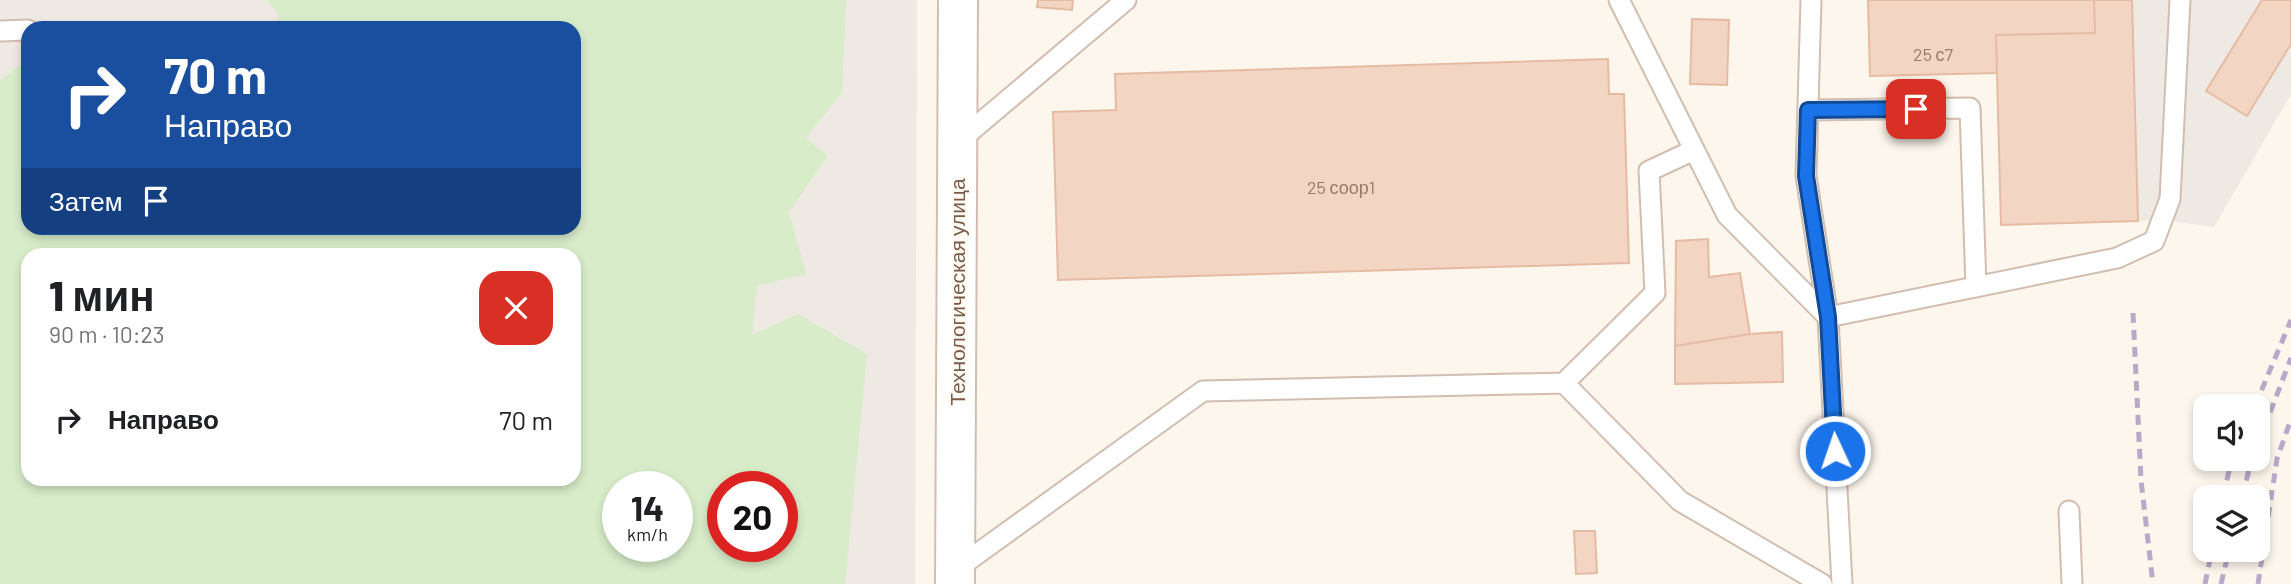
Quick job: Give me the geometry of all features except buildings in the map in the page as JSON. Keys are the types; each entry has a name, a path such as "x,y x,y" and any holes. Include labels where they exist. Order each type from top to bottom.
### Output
{"street":[{"name":"Технологическая улица","path":"955,577 958,0"}],"lane":[{"path":"957,143 1126,0"},
{"path":"1619,0 1727,215 1828,317"},
{"path":"1811,0 1806,176 1828,317 1842,584"},
{"path":"1828,317 2117,258 2154,241 2169,199 2180,0"},
{"path":"0,31 21,30"},
{"path":"1808,110 1970,108 1976,287"},
{"path":"955,577 1203,391 1564,383 1655,292 1649,171 1694,149"},
{"path":"1564,383 1680,501 1822,584"},
{"path":"2069,511 2072,584"}],"shaded area":[{"path":"0,0 917,0 915,584 0,584"},
{"path":"2132,0 2291,0 2291,94 2214,227 2162,220 2138,221"}],"green space":[{"path":"268,0 846,0 842,92 806,138 828,156 789,212 806,274 757,286 752,335 798,314 867,354 845,584 0,584 0,80 21,64 21,235 581,235 581,21 276,21 279,16"}],"railway":[{"path":"2133,313 2141,480 2153,584"},
{"path":"2260,394 2291,320"},
{"path":"2270,413 2291,358"},
{"path":"2258,584 2277,459 2291,419"},
{"path":"2226,485 2229,471"},
{"path":"2245,485 2249,471"},
{"path":"2205,584 2210,562"},
{"path":"2221,584 2226,562"}],"route":[{"path":"1835,451 1828,317 1806,176 1808,110 1916,109"}]}
